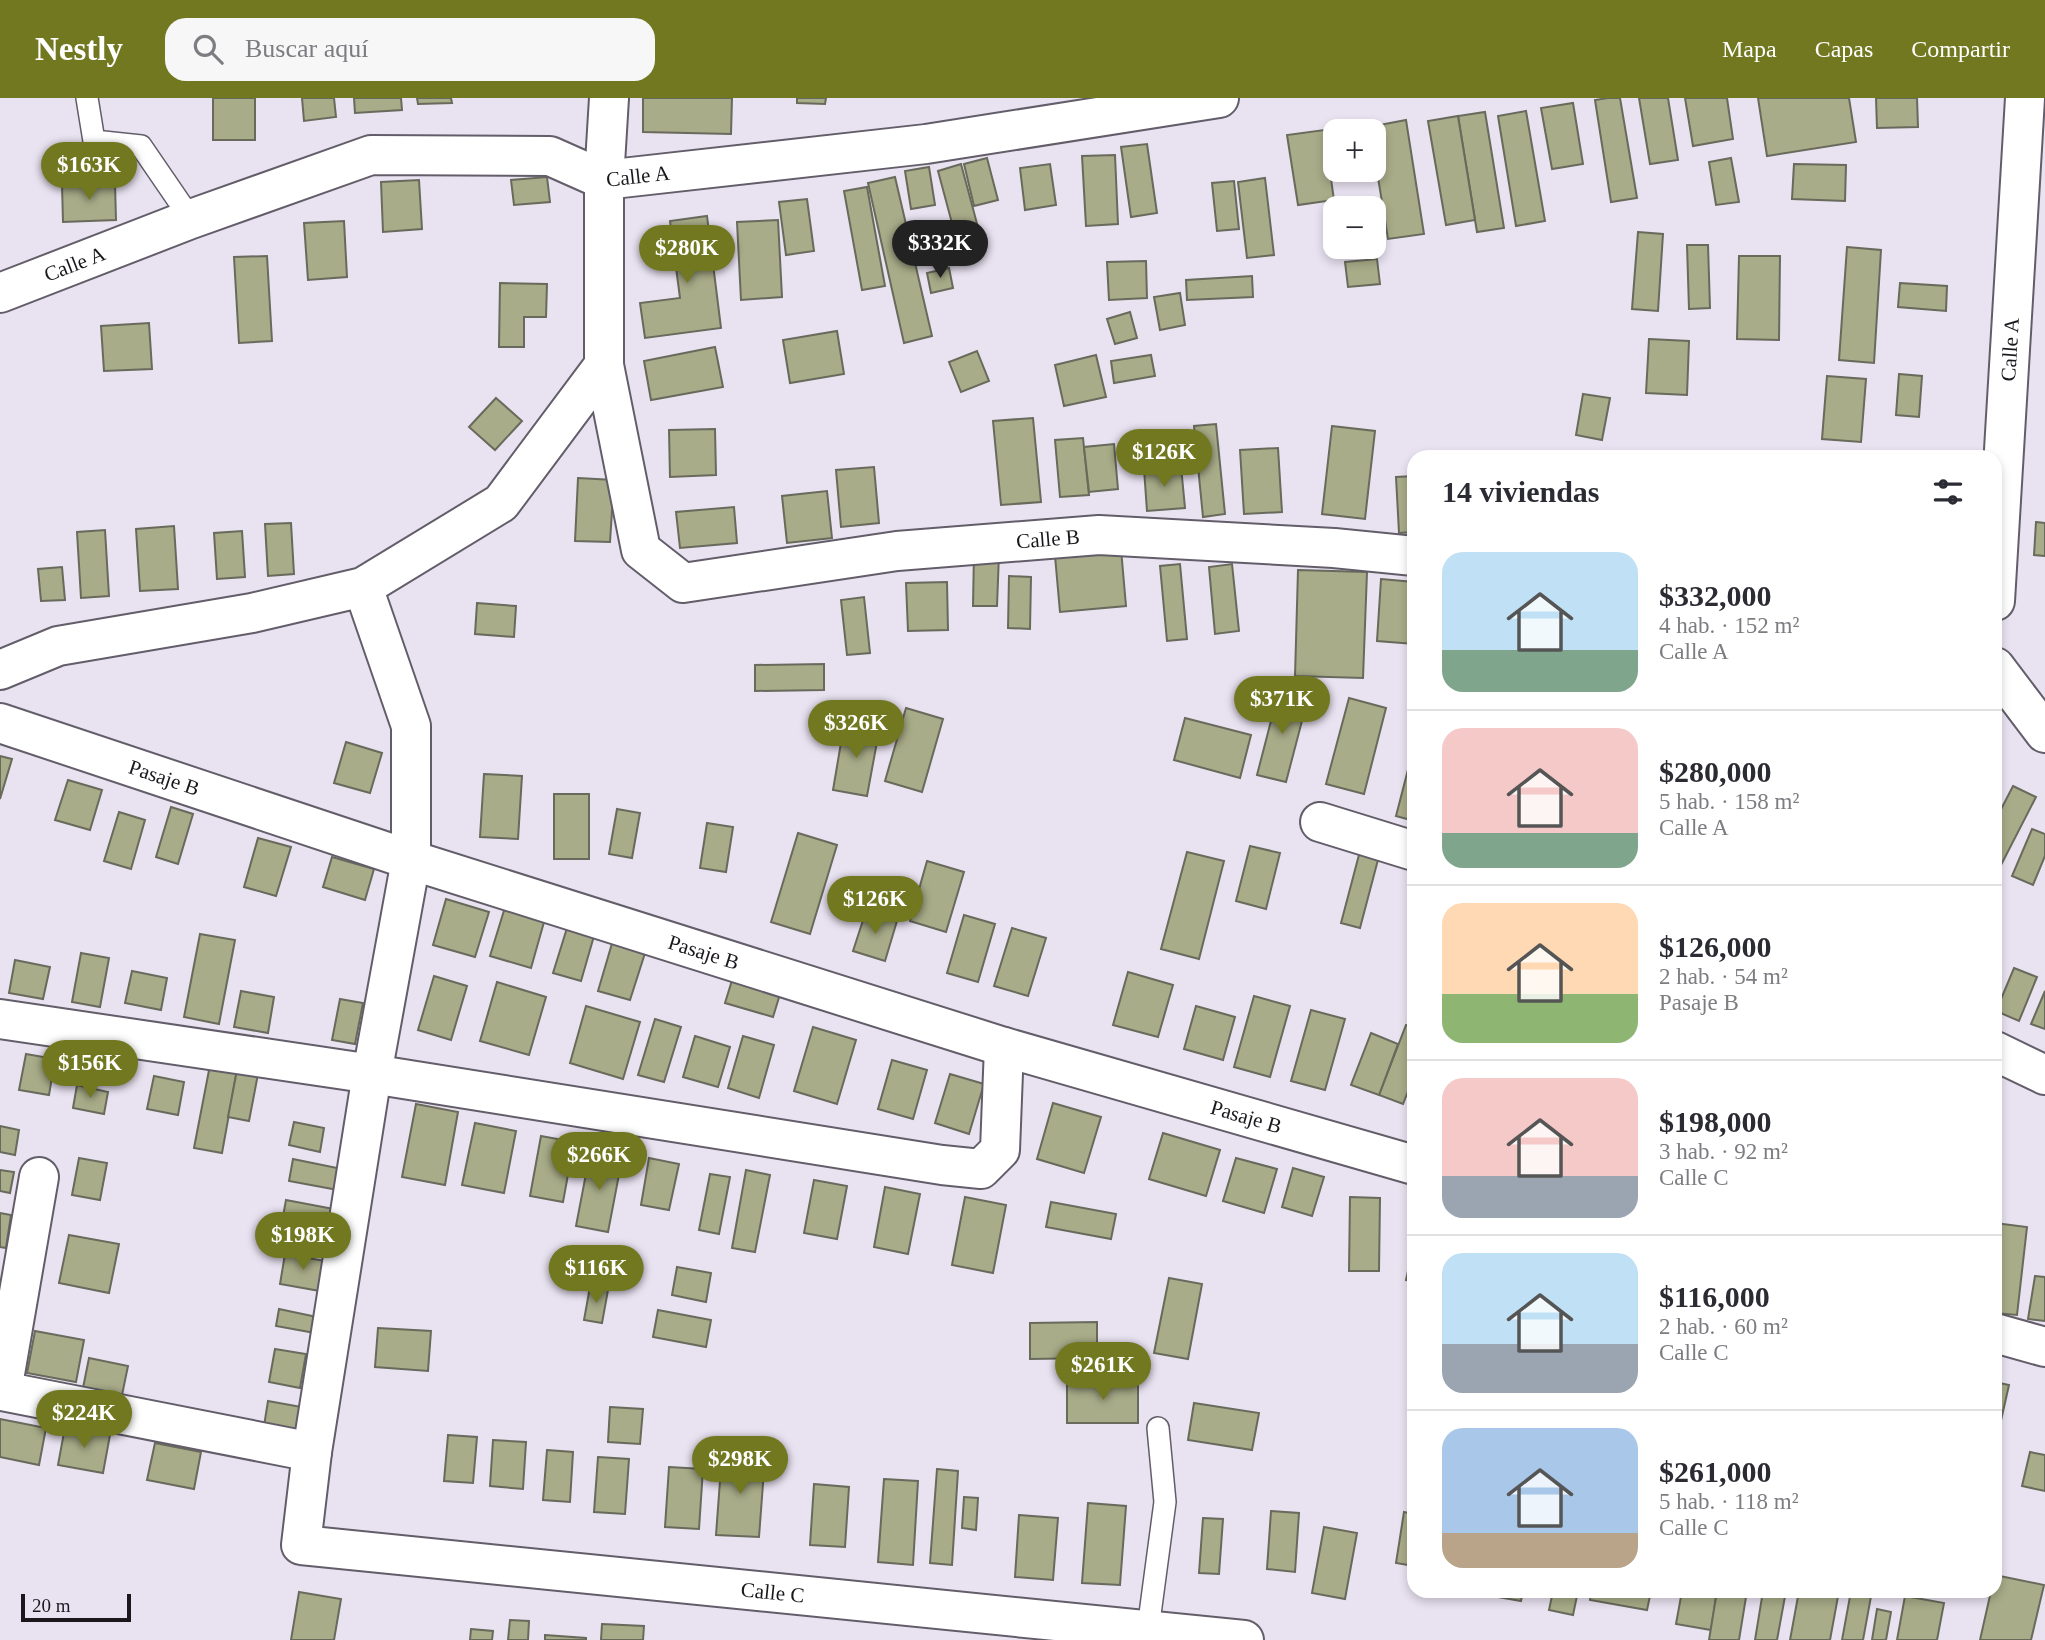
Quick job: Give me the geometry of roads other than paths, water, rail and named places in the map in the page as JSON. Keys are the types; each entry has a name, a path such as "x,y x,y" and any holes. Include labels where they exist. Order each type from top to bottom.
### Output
{"street":[{"path":"0,670 58,646 251,613 363,587 501,503 604,365 604,180 609,98"},
{"name":"Calle A","path":"0,293 191,219 371,155 550,156 604,180 926,144 1219,98"},
{"name":"Calle A","path":"2002,484 2025,98"},
{"name":"Calle B","path":"604,365 641,550 683,583 897,551 1099,535 1334,548 1407,555"},
{"path":"39,1177 2,1391 312,1452 372,1074 411,860 411,726 363,587"},
{"path":"2002,676 2045,733"},
{"name":"Pasaje B","path":"0,723 411,860 1004,1047 1407,1163"},
{"path":"1320,822 1407,849"},
{"path":"0,1019 981,1169 1000,1150 1004,1047"},
{"path":"2002,1054 2045,1075"},
{"path":"2002,1335 2045,1347"},
{"name":"Calle C","path":"312,1452 301,1545 1244,1640"}],"lane":[{"path":"87,98 94,141 141,146 191,219"},
{"path":"1148,1629 1165,1502 1158,1428"}]}
